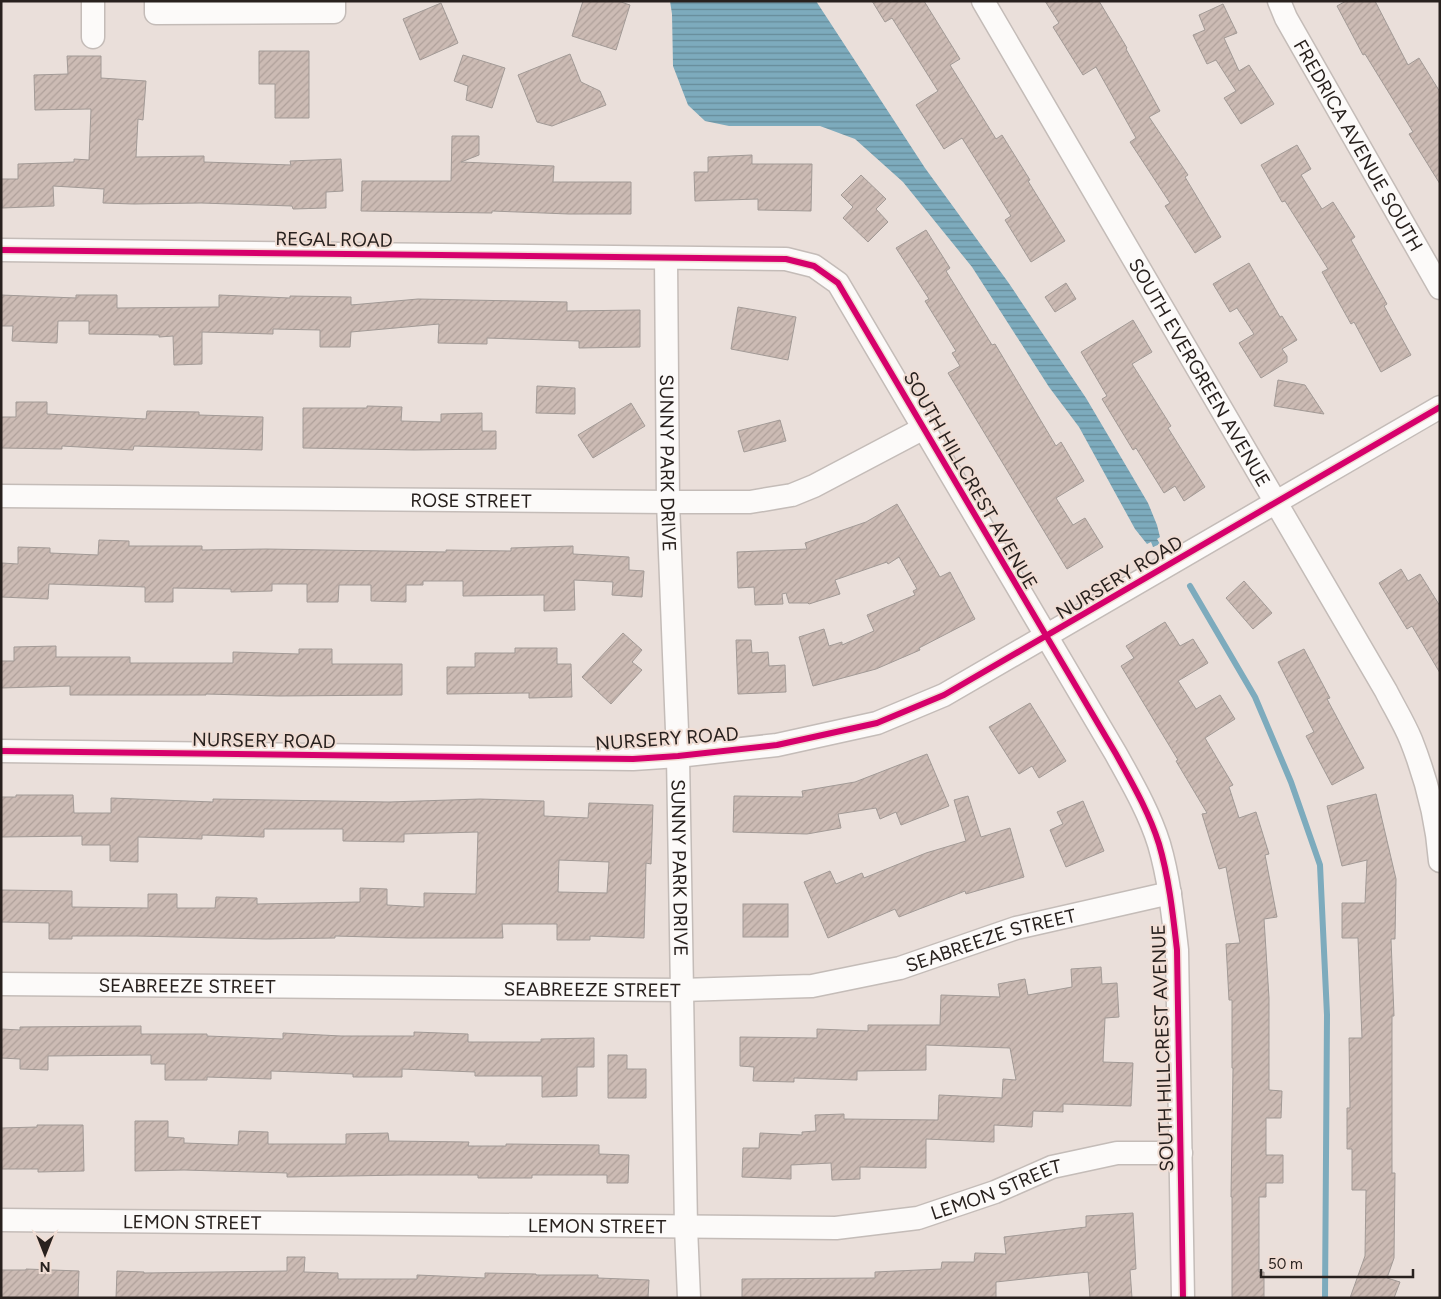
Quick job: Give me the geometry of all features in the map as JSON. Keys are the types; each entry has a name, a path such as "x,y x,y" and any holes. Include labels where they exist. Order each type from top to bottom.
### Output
{"street":[{"path":"93,1 93,37"},
{"path":"156,1 156,13 166,13 334,12 334,1"},
{"name":"SOUTH EVERGREEN AVENUE","path":"983,1 1358,641 1411,739 1424,779 1438,842 1440,861"},
{"name":"FREDRICA AVENUE SOUTH","path":"1280,1 1286,18 1440,288"},
{"name":"REGAL ROAD","path":"1,250 666,258"},
{"name":"SOUTH HILLCREST AVENUE","path":"666,258 786,259 814,266 838,282 1139,796 1159,844 1170,893 1177,950 1183,1298"},
{"name":"SUNNY PARK DRIVE","path":"666,258 668,502 678,756 681,990 689,1298"},
{"name":"NURSERY ROAD","path":"1,751 633,759 777,745 877,723 944,695 1440,406"},
{"name":"ROSE STREET","path":"1,496 750,502 792,495 814,486 924,428"},
{"name":"SEABREEZE STREET","path":"1,984 681,990 812,986 900,968 1016,928 1170,893"},
{"name":"LEMON STREET","path":"1,1220 836,1228 918,1218 995,1192 1052,1167 1118,1153 1181,1153"}],"water":[{"path":"670,1 816,1 925,168 1008,282 1086,398 1148,503 1157,525 1160,537 1157,539 1160,544 1153,547 1151,542 1147,544 1135,529 1079,427 1049,387 972,267 903,182 855,139 820,126 729,126 705,121 688,105 673,66"}],"building":[{"path":"583,1 618,1 630,5 616,50 572,36"},
{"path":"872,1 924,1 960,59 950,65 996,139 1002,135 1065,241 1031,262 1005,220 1011,216 962,138 944,149 916,105 938,91 892,18 885,22"},
{"path":"1045,1 1099,1 1127,48 1160,111 1149,117 1188,175 1185,177 1221,237 1195,253 1165,206 1170,203 1130,142 1136,138 1096,67 1083,75 1053,27 1059,23"},
{"path":"1346,1 1375,1 1408,65 1419,58 1440,92 1440,184 1409,134 1413,132 1365,54 1363,55 1337,6"},
{"path":"441,3 458,43 420,60 403,19"},
{"path":"1223,4 1237,33 1224,38 1239,71 1249,65 1274,104 1241,124 1224,98 1236,91 1216,60 1207,64 1193,35 1205,30 1199,15"},
{"path":"259,51 309,51 309,118 275,118 275,84 259,84"},
{"path":"570,54 581,82 600,91 606,105 552,126 537,122 518,75"},
{"path":"463,55 505,68 492,108 466,100 468,86 454,81"},
{"path":"67,56 101,56 101,78 146,81 143,120 138,119 136,157 204,156 204,162 291,165 290,161 341,159 343,191 326,192 326,208 293,209 292,206 201,203 103,203 104,189 53,186 54,206 2,208 1,179 18,179 18,164 74,162 74,159 89,160 91,109 35,110 34,75 68,74"},
{"path":"452,136 479,136 479,155 461,162 554,166 553,182 631,182 631,214 361,211 362,181 451,181"},
{"path":"1297,145 1311,169 1301,175 1322,209 1333,202 1355,237 1351,240 1387,304 1384,306 1411,355 1381,372 1354,322 1351,324 1322,272 1328,269 1285,201 1282,202 1261,165"},
{"path":"752,155 752,164 812,164 811,211 758,210 758,199 695,201 694,172 708,172 708,157"},
{"path":"861,175 886,199 876,209 888,222 868,242 843,218 853,207 841,195"},
{"path":"926,230 950,268 946,271 992,345 995,344 1056,446 1061,442 1084,481 1056,498 1073,525 1085,518 1103,547 1067,569 948,373 960,366 952,353 956,351 925,301 929,299 896,248"},
{"path":"1249,263 1280,317 1282,316 1297,340 1282,349 1287,356 1287,362 1261,378 1239,343 1254,334 1237,308 1230,312 1213,284"},
{"path":"1066,283 1076,299 1055,312 1045,297"},
{"path":"1,295 76,298 76,295 117,295 117,308 219,307 219,295 290,298 290,296 351,297 351,305 418,299 567,302 567,311 640,310 640,347 579,348 579,341 487,338 487,344 438,343 439,324 351,332 350,347 320,347 320,330 273,329 273,334 202,332 202,364 174,365 173,336 89,334 89,321 58,321 57,343 12,341 13,326 1,326"},
{"path":"738,307 796,317 788,360 731,349"},
{"path":"1133,320 1152,352 1132,364 1171,426 1168,428 1205,487 1184,501 1175,486 1164,493 1136,448 1133,450 1102,399 1107,396 1081,352"},
{"path":"1278,380 1305,385 1324,414 1274,406"},
{"path":"537,386 575,388 575,414 536,413"},
{"path":"16,402 47,402 47,414 146,419 147,411 199,412 199,415 263,417 262,450 134,446 133,450 62,446 62,449 1,448 1,417 16,417"},
{"path":"631,403 645,426 593,458 578,435"},
{"path":"367,406 402,407 401,421 441,422 441,414 482,413 482,431 496,431 496,449 303,448 303,408 367,408"},
{"path":"780,420 786,441 744,452 738,431"},
{"path":"897,504 940,577 950,572 975,619 919,648 920,650 876,669 813,686 799,637 824,629 829,646 842,642 842,645 874,631 867,615 915,595 913,591 917,589 899,557 888,564 887,562 835,580 840,594 809,604 789,603 786,593 782,594 783,604 755,605 754,587 738,588 737,552 807,549 805,543 866,522"},
{"path":"99,540 129,541 129,546 202,546 202,550 266,549 446,552 446,550 511,551 511,548 573,546 573,554 629,557 629,570 644,571 642,597 612,595 613,582 574,580 575,610 544,611 544,595 463,596 463,581 423,581 423,585 406,585 406,602 371,601 371,585 339,585 338,602 307,602 307,584 272,584 272,591 231,592 231,589 173,588 173,602 145,602 145,587 49,584 48,599 1,597 2,563 18,564 18,547 50,548 50,553 98,555"},
{"path":"1401,569 1408,581 1420,574 1440,606 1440,673 1412,626 1407,629 1379,583"},
{"path":"1244,581 1272,613 1253,629 1226,598"},
{"path":"1165,622 1180,646 1193,639 1208,663 1178,681 1196,709 1220,695 1235,719 1205,738 1233,785 1229,787 1239,818 1256,812 1269,854 1265,855 1277,917 1264,919 1269,998 1269,1090 1282,1091 1281,1118 1266,1118 1266,1155 1283,1155 1283,1183 1266,1183 1266,1197 1259,1197 1259,1272 1264,1272 1264,1298 1232,1298 1232,1000 1229,1000 1226,944 1240,943 1226,867 1219,869 1202,814 1207,813 1176,761 1178,760 1121,666 1134,658 1126,646"},
{"path":"623,633 642,650 632,662 642,670 611,704 582,677"},
{"path":"736,640 751,640 752,653 768,652 769,666 785,665 786,692 738,694"},
{"path":"56,646 56,657 130,657 130,663 233,663 233,652 299,654 299,649 332,649 332,664 402,664 402,695 70,695 70,686 1,688 1,661 14,661 14,647"},
{"path":"515,648 557,648 557,664 571,664 572,697 529,698 529,693 447,694 447,667 475,667 475,653 515,653"},
{"path":"1304,649 1330,698 1327,699 1364,768 1332,785 1306,736 1314,732 1278,662"},
{"path":"1030,703 1066,761 1039,778 1032,766 1019,774 989,727"},
{"path":"927,754 949,806 901,825 896,812 880,819 876,808 838,814 841,828 807,834 733,832 734,796 803,797 802,791 855,782"},
{"path":"1376,794 1396,879 1395,939 1391,939 1394,1016 1392,1016 1392,1173 1395,1173 1394,1258 1387,1278 1400,1282 1394,1298 1350,1298 1365,1256 1366,1190 1352,1190 1352,1149 1347,1149 1347,1108 1350,1108 1349,1038 1362,1038 1358,938 1342,938 1342,903 1365,903 1367,860 1342,866 1327,806"},
{"path":"16,795 73,795 74,813 111,813 111,798 213,802 213,799 389,802 480,799 544,801 544,816 588,818 589,803 653,805 651,864 646,863 644,938 590,936 590,940 557,940 557,924 502,924 503,938 335,936 335,938 266,939 72,936 72,939 49,939 49,923 1,922 1,890 72,891 72,907 148,908 148,894 177,894 177,908 215,908 216,897 257,898 257,904 360,902 360,888 387,889 387,905 424,907 424,893 476,894 478,832 404,834 404,842 343,841 343,829 264,829 264,837 202,835 202,839 138,837 138,862 110,861 110,845 82,845 82,836 1,837 1,797 16,797","holes":["559,860 609,862 607,893 558,892"]},
{"path":"968,796 981,837 1010,828 1024,877 966,894 965,891 899,917 895,909 828,938 804,882 830,871 836,884 862,873 864,878 926,853 966,841 954,800"},
{"path":"1083,801 1104,851 1066,867 1050,830 1063,824 1057,812"},
{"path":"743,904 788,904 788,937 743,937"},
{"path":"1101,967 1102,984 1117,983 1119,1017 1105,1018 1103,1062 1133,1063 1131,1106 1063,1104 1063,1112 1033,1111 1032,1127 994,1125 994,1142 926,1139 926,1168 860,1167 860,1179 832,1180 831,1163 791,1165 791,1179 742,1177 743,1148 759,1148 760,1133 802,1135 802,1132 816,1131 815,1115 844,1114 844,1119 938,1120 939,1095 1002,1098 1003,1079 1016,1080 1010,1048 926,1045 926,1070 857,1071 857,1080 794,1078 794,1082 753,1081 754,1067 740,1066 740,1037 817,1038 817,1029 868,1031 868,1025 940,1025 941,995 1000,997 998,984 1025,979 1028,995 1072,987 1071,969"},
{"path":"141,1026 141,1034 207,1034 207,1036 283,1039 283,1033 341,1036 414,1036 414,1032 468,1034 468,1042 541,1042 541,1039 594,1038 594,1067 577,1067 577,1096 542,1097 542,1076 475,1076 475,1072 402,1069 402,1077 353,1077 353,1074 271,1071 271,1079 207,1077 207,1080 165,1080 165,1064 151,1064 151,1055 48,1056 48,1070 20,1069 20,1059 1,1058 1,1029 20,1030 20,1027"},
{"path":"608,1055 627,1055 627,1069 646,1069 646,1098 608,1098"},
{"path":"135,1121 168,1121 168,1137 184,1138 184,1143 238,1145 239,1131 268,1132 268,1144 346,1144 346,1134 388,1133 389,1141 469,1142 468,1146 506,1146 506,1144 599,1145 599,1154 629,1155 628,1183 607,1183 607,1175 532,1175 532,1178 478,1178 478,1175 287,1177 287,1173 184,1170 135,1171"},
{"path":"37,1125 83,1125 84,1171 38,1172 38,1169 1,1169 1,1128 37,1127"},
{"path":"1133,1213 1136,1269 1130,1270 1132,1298 1090,1298 1088,1272 996,1282 996,1298 742,1298 742,1279 875,1278 875,1272 941,1269 942,1262 974,1262 975,1253 1006,1254 1004,1237 1086,1227 1086,1216"},
{"path":"287,1257 305,1257 304,1272 338,1273 338,1279 417,1279 417,1275 485,1278 485,1273 598,1275 598,1278 649,1280 648,1298 116,1298 117,1271 144,1273 287,1271"},
{"path":"1,1270 79,1271 78,1298 1,1298"}],"waterway":[{"path":"1190,586 1255,697 1291,782 1320,865 1327,1015 1325,1298"}],"cycle path":[{"path":"1,250 786,259 814,266 838,283 1116,754 1155,832 1168,883 1177,950 1183,1298"},
{"path":"1,751 633,759 777,745 877,723 944,695 1440,407"}]}
